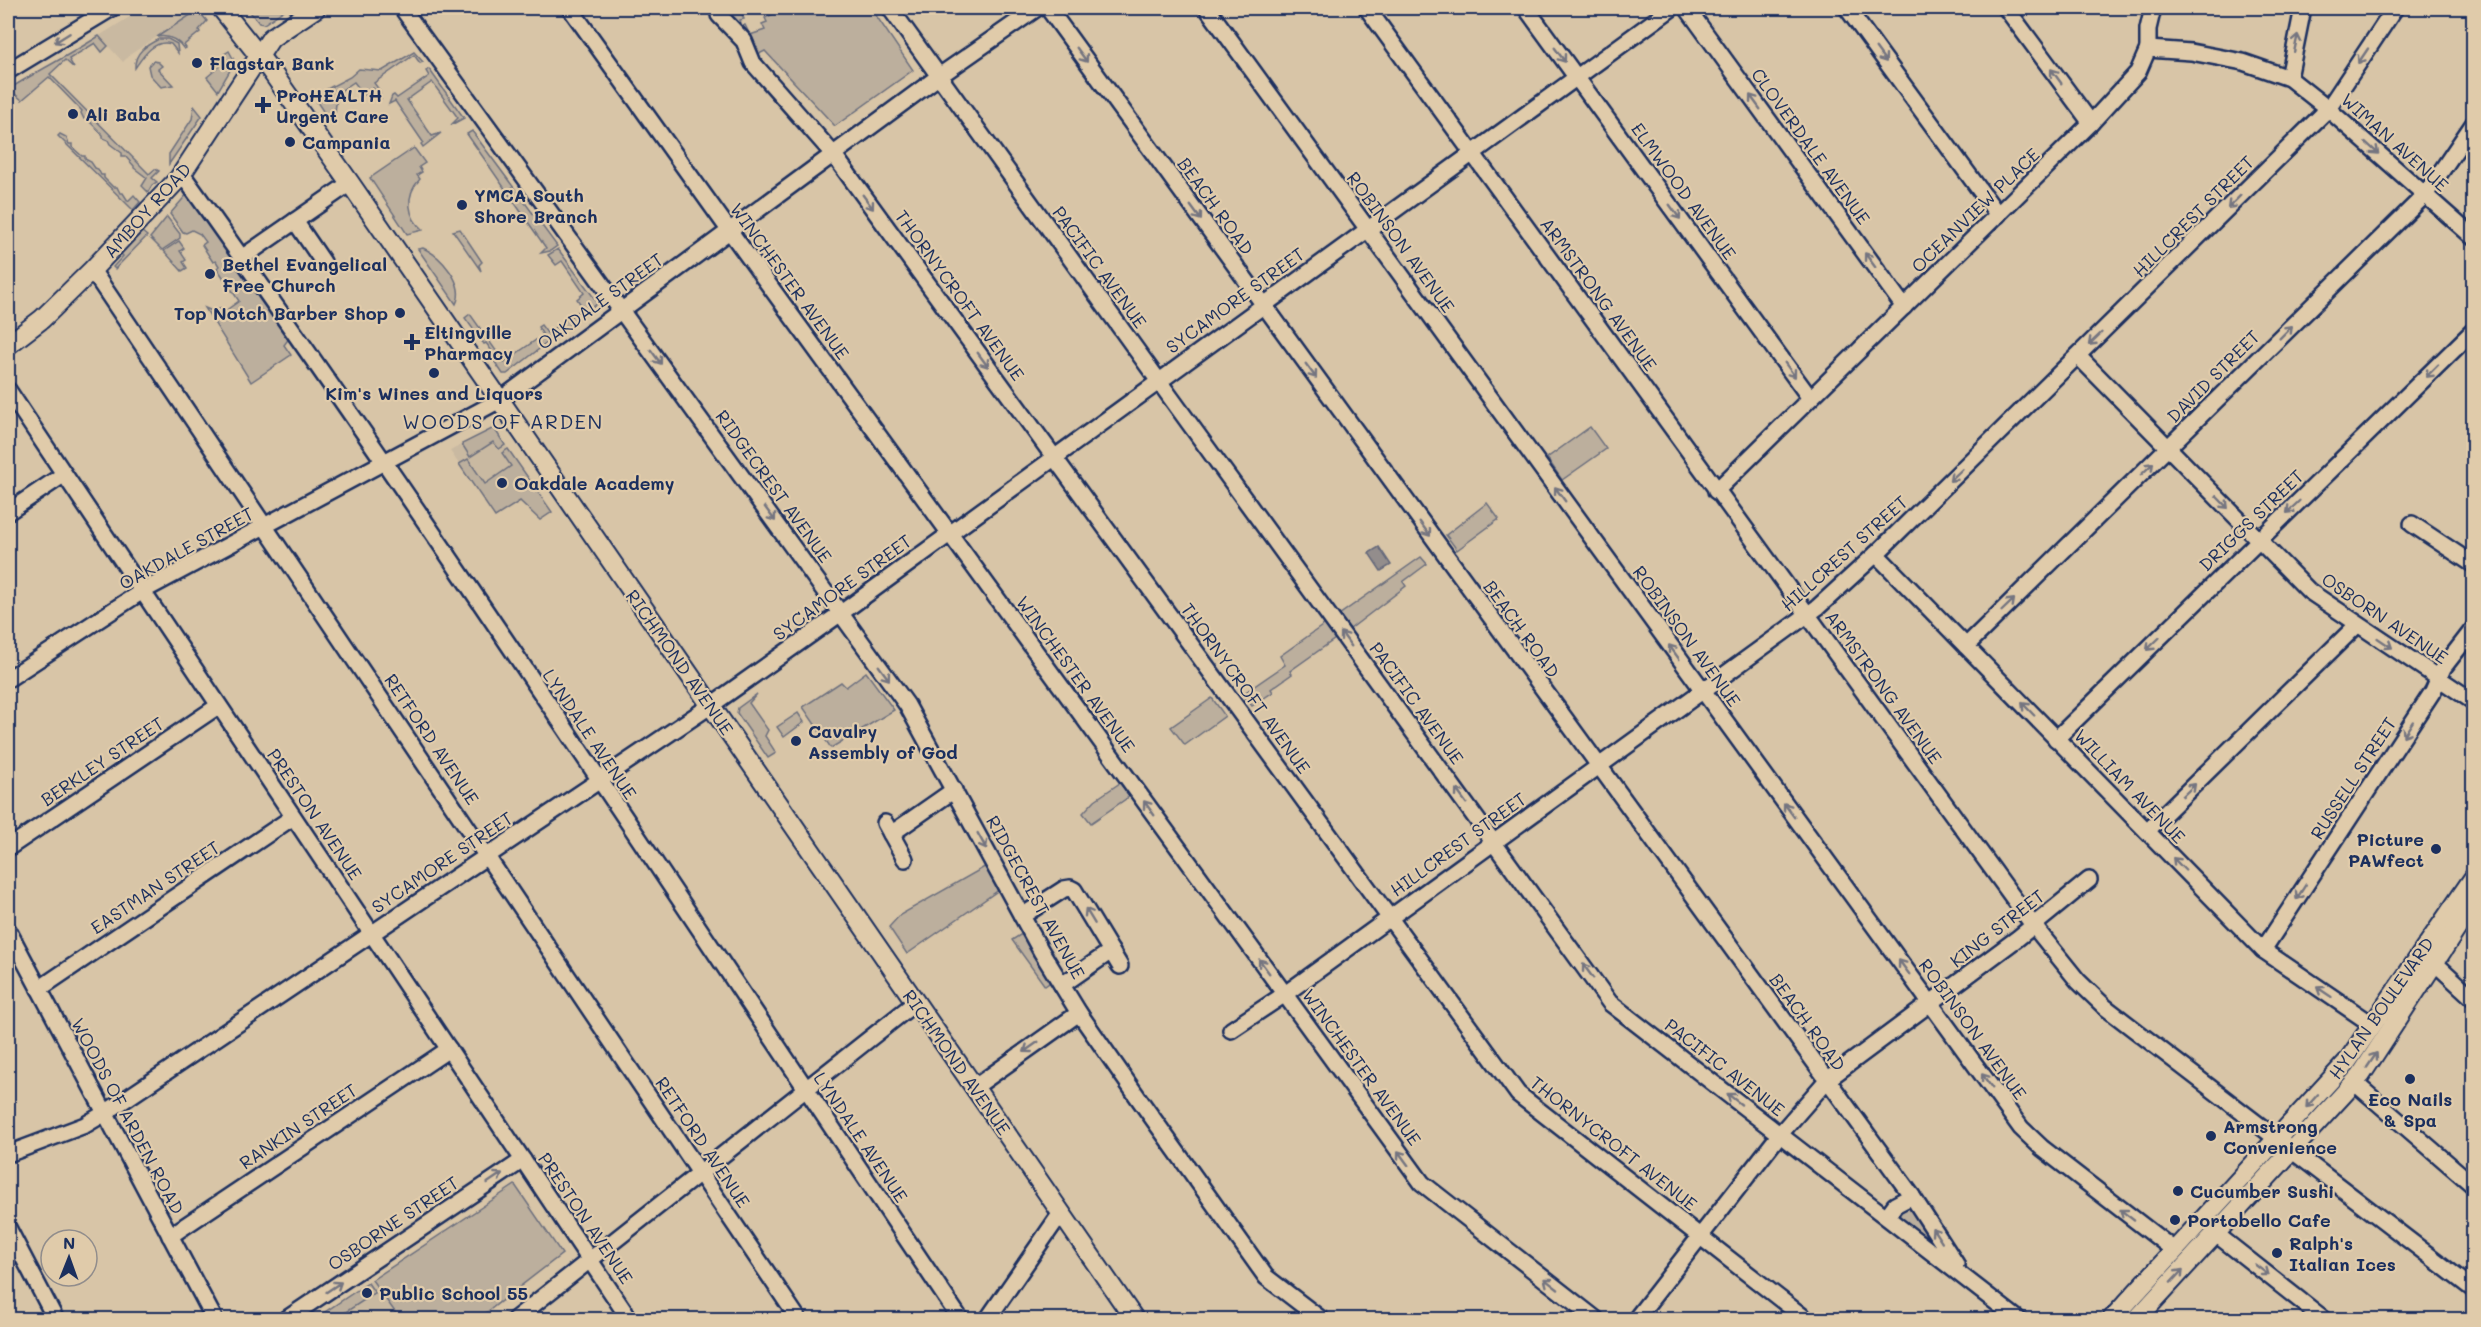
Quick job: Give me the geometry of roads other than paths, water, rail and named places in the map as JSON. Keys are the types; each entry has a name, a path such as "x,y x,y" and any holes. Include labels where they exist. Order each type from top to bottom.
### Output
{"main road":[{"name":"RICHMOND AVENUE","path":"221,8 260,56 350,183 975,1086 1134,1320"},
{"name":"AMBOY ROAD","path":"8,345 42,319 92,270 182,174 272,38 316,8"},
{"name":"HYLAN BOULEVARD","path":"2117,1313 2347,1062 2421,951 2474,877"},
{"name":"HYLAN BOULEVARD","path":"2138,1319 2355,1083 2474,902"}],"street":[{"path":"8,71 112,8"},
{"name":"RIDGECREST AVENUE","path":"402,8 907,705 1079,1013 1266,1278 1322,1320"},
{"name":"WINCHESTER AVENUE","path":"570,8 1422,1183 1597,1320"},
{"name":"PACIFIC AVENUE","path":"890,8 1610,1003 1963,1274 2019,1320"},
{"name":"OAKDALE STREET","path":"8,679 141,592 500,400 938,77 1038,8"},
{"name":"BEACH ROAD","path":"1048,8 1912,1196 1963,1274"},
{"name":"ROBINSON AVENUE","path":"1207,8 2027,1135 2174,1250"},
{"name":"ARMSTRONG AVENUE","path":"1367,8 1716,491 2067,969 2095,999 2474,1290"},
{"name":"ELMWOOD AVENUE","path":"1526,8 1810,399"},
{"name":"SYCAMORE STREET","path":"8,1154 85,1125 105,1113 710,706 842,613 1158,380 1672,8"},
{"name":"CLOVERDALE AVENUE","path":"1687,8 1904,307"},
{"path":"1846,8 1998,215"},
{"path":"2006,8 2091,123"},
{"path":"2153,8 2148,29 2148,49 2191,52 2243,62 2289,78 2303,8"},
{"name":"HILLCREST STREET","path":"1231,1030 1285,994 1808,615 1876,554 2328,109 2395,8"},
{"name":"THORNYCROFT AVENUE","path":"719,15 744,41 753,63 834,154 1518,1094 1807,1320"},
{"name":"OCEANVIEW PLACE","path":"1716,491 2091,123 2138,72 2148,49"},
{"name":"WIMAN AVENUE","path":"2289,78 2328,109 2474,238"},
{"name":"DAVID STREET","path":"1966,646 2425,195 2474,123"},
{"name":"LYNDALE AVENUE","path":"182,174 243,257 384,464 961,1320"},
{"path":"243,257 350,183"},
{"path":"295,221 323,262"},
{"name":"RETFORD AVENUE","path":"92,270 799,1320"},
{"name":"DRIGGS STREET","path":"2056,739 2474,330"},
{"name":"OSBORN AVENUE","path":"2078,356 2309,591 2474,702"},
{"name":"PRESTON AVENUE","path":"8,390 630,1320"},
{"path":"8,512 63,475"},
{"path":"2412,524 2474,565"},
{"name":"WILLIAM AVENUE","path":"1876,554 2263,950 2373,1025"},
{"path":"2147,831 2357,625"},
{"name":"RUSSELL STREET","path":"2263,950 2433,691 2443,668 2474,628"},
{"name":"BERKLEY STREET","path":"8,848 218,706"},
{"path":"905,859 888,828 954,790"},
{"name":"EASTMAN STREET","path":"39,989 293,817"},
{"name":"KING STREET","path":"1635,1320 1780,1134 1827,1080 2089,880"},
{"path":"1023,916 1064,889 1074,890 1120,966"},
{"name":"WOODS OF ARDEN ROAD","path":"8,930 215,1320"},
{"path":"1062,985 1111,951"},
{"path":"2435,963 2474,999"},
{"path":"514,1320 916,1002"},
{"path":"975,1086 1079,1013"},
{"name":"RANKIN STREET","path":"170,1236 449,1050"},
{"path":"2355,1083 2474,1186"},
{"name":"OSBORNE STREET","path":"285,1320 523,1160"},
{"path":"1887,1216 1895,1205 1912,1196"},
{"path":"987,1320 1061,1213"},
{"path":"8,1228 56,1320"},
{"path":"2216,1234 2325,1320"},
{"path":"2117,1313 2138,1319"}],"place":[{"name":"Flagstar Bank","path":"197,63"},
{"name":"ProHEALTH Urgent Care","path":"263,105"},
{"name":"Ali Baba","path":"73,114"},
{"name":"Campania","path":"290,142"},
{"name":"YMCA South Shore Branch","path":"462,205"},
{"name":"Bethel Evangelical Free Church","path":"210,274"},
{"name":"Top Notch Barber Shop","path":"400,313"},
{"name":"Eltingville Pharmacy","path":"412,342"},
{"name":"Kim's Wines and Liquors","path":"434,373"},
{"name":"Oakdale Academy","path":"502,483"},
{"name":"Cavalry Assembly of God","path":"796,741"},
{"name":"Picture PAWfect","path":"2436,849"},
{"name":"Eco Nails & Spa","path":"2410,1079"},
{"name":"Armstrong Convenience","path":"2211,1136"},
{"name":"Cucumber Sushi","path":"2178,1191"},
{"name":"Portobello Cafe","path":"2175,1220"},
{"name":"Ralph's Italian Ices","path":"2277,1253"},
{"name":"Public School 55","path":"367,1293"}],"district":[{"name":"WOODS OF ARDEN","path":"503,421"}]}
